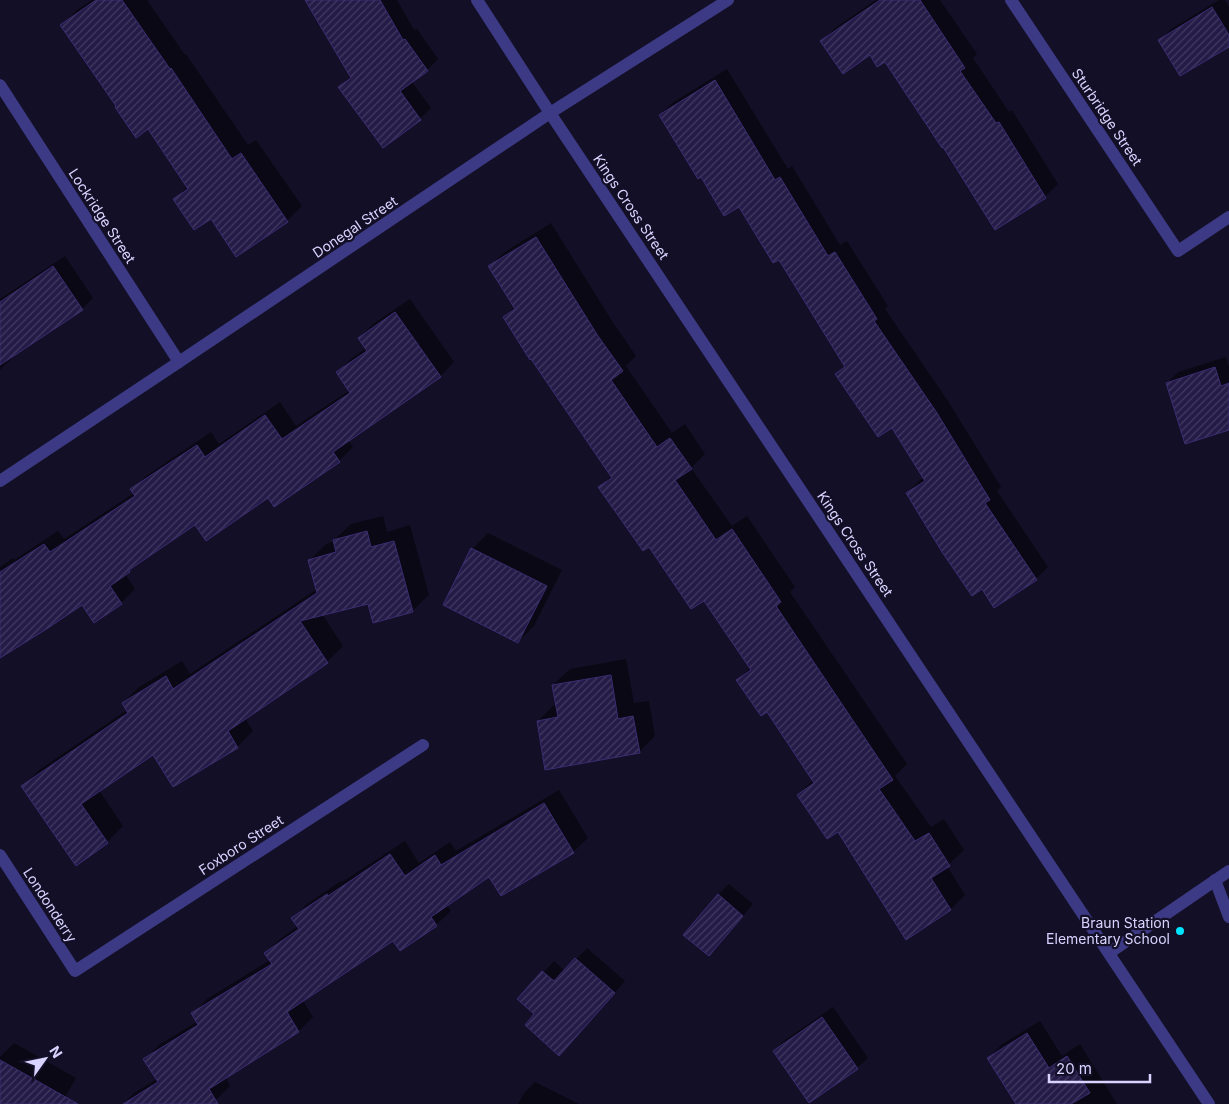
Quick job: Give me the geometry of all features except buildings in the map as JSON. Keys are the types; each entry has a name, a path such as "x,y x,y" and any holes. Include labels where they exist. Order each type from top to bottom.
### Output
{"street":[{"name":"Kings Cross Street","path":"477,0 550,113 1209,1104"},
{"name":"Donegal Street","path":"0,481 550,113 728,0"},
{"name":"Sturbridge Street","path":"1011,0 1178,251 1229,217"},
{"name":"Lockridge Street","path":"0,85 179,362"},
{"name":"Foxboro Street","path":"76,971 422,745"},
{"name":"Londonderry","path":"0,855 76,971"},
{"path":"1109,953 1229,870"},
{"path":"1214,880 1229,917"}],"place":[{"name":"Braun Station Elementary School","path":"1180,931"}]}
